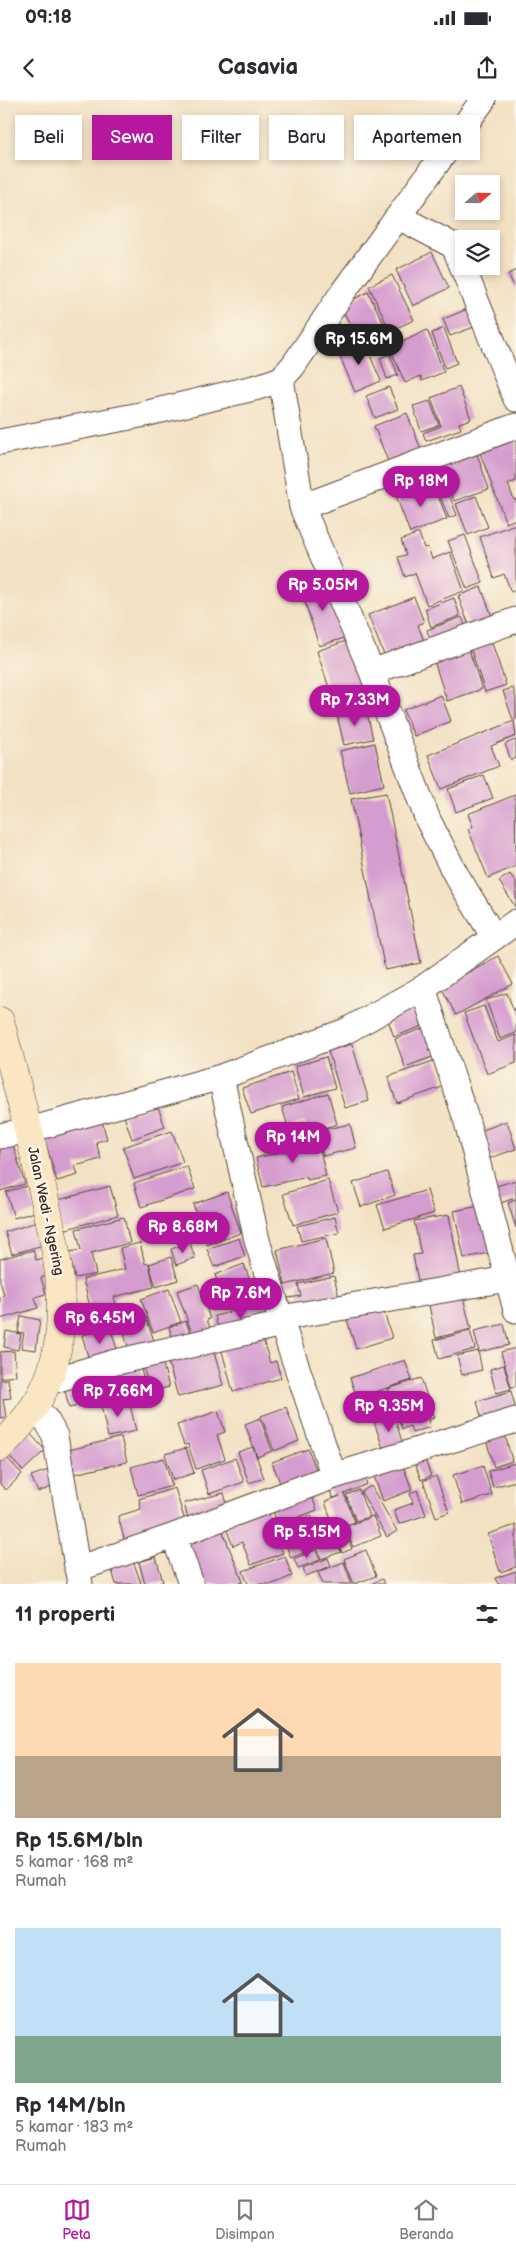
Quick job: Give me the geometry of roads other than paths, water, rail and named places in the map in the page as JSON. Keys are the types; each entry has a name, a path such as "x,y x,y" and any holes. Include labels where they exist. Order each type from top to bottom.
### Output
{"main road":[{"name":"Jalan Wedi - Ngering","path":"0,1020 29,1130 52,1231 60,1281 60,1330 56,1356 48,1382 34,1408 0,1447"}],"street":[{"path":"0,442 140,415 258,387 281,379 293,366 343,292 484,100"},
{"path":"399,217 454,246 516,399"},
{"path":"281,379 302,507 372,672 428,820 455,873 494,937"},
{"path":"302,507 516,426"},
{"path":"372,672 516,620"},
{"path":"0,1136 29,1130 221,1077 346,1031 423,988 516,922"},
{"path":"423,988 467,1122 509,1265 516,1310"},
{"path":"221,1077 257,1240 281,1321 334,1476"},
{"path":"48,1382 112,1363 509,1265"},
{"path":"34,1408 47,1421 55,1436 79,1576 174,1536 334,1476 516,1420"},
{"path":"174,1536 191,1584"}]}
